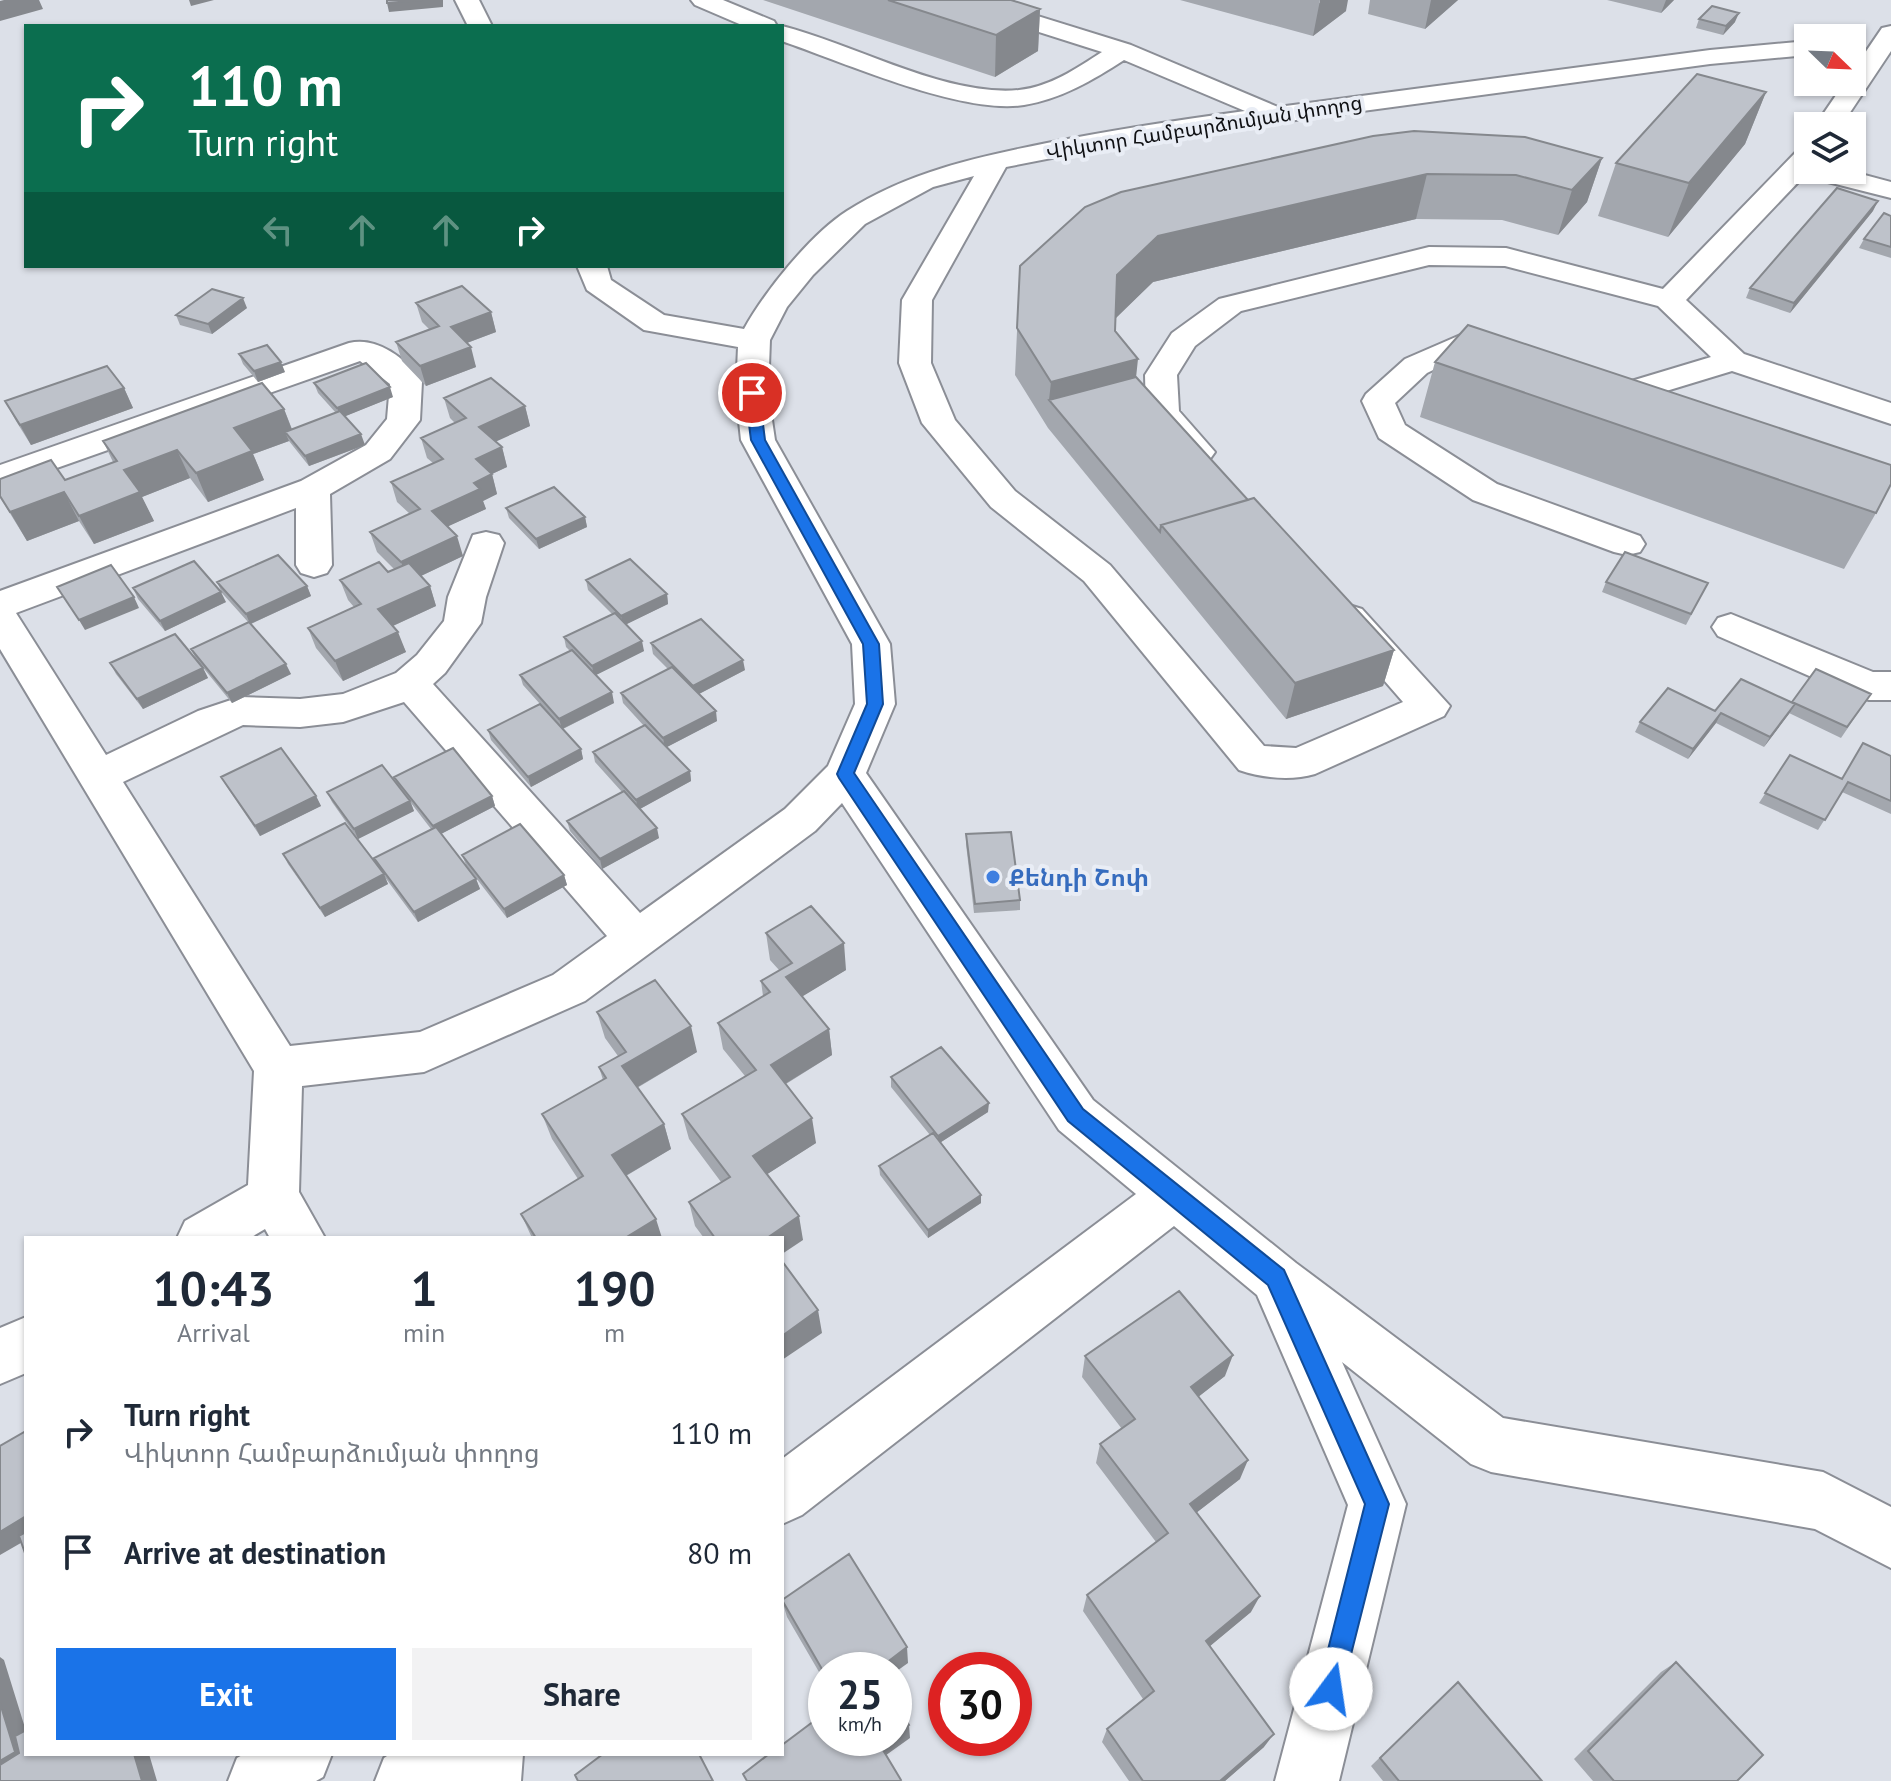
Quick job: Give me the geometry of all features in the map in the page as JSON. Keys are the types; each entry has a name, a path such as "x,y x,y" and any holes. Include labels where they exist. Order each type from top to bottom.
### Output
{"street":[{"path":"467,0 479,24"},
{"path":"703,0 760,24"},
{"path":"965,0 1122,50 1273,114"},
{"path":"784,34 957,93 1021,98 1072,82 1122,50"},
{"path":"1866,43 1887,39"},
{"path":"1837,112 1887,39"},
{"name":"Վիկտոր Համբարձումյան փողոց","path":"845,774 875,704 871,644 758,440 752,393 754,340 773,304 855,218 923,181 996,161 1134,134 1710,57 1794,49"},
{"path":"996,161 917,300 915,363 939,423 1003,499 1097,573 1253,760 1300,763 1430,706 1334,600"},
{"path":"1669,300 1794,179"},
{"path":"1866,182 1891,190"},
{"path":"1216,471 1163,413 1161,375 1183,340 1230,305 1429,256 1506,257 1669,300 1733,361 1891,414"},
{"path":"593,268 598,284 655,323 754,340"},
{"path":"1529,358 1472,339 1416,366 1378,401 1391,431 1485,492 1627,544"},
{"path":"0,477 360,350 377,356 406,382 403,420 378,452 313,489 0,605"},
{"path":"1674,407 1615,387 1733,361"},
{"path":"313,489 314,565"},
{"path":"98,777 212,721 240,711 300,713 343,708 383,696 410,683 431,664 462,623 467,597 486,543"},
{"path":"0,618 278,1068 286,1218 211,1236"},
{"path":"1731,627 1869,686 1891,686"},
{"path":"410,683 636,939"},
{"path":"278,1068 424,1052 569,988 800,820 845,774 1076,1115 1276,1278 1491,1444 1823,1501 1891,1539"},
{"path":"784,1493 1175,1195"},
{"path":"1276,1278 1377,1504 1307,1781"},
{"path":"0,1358 24,1344"},
{"path":"260,1781 297,1756"},
{"path":"407,1781 440,1756"},
{"path":"489,1781 491,1756"}],"building":[{"path":"387,0 422,0 387,3"},
{"path":"888,0 1011,0 1040,9 996,35"},
{"path":"1712,6 1739,13 1726,26 1699,19"},
{"path":"1697,74 1766,92 1689,183 1616,163"},
{"path":"1414,131 1525,137 1602,158 1572,190 1516,175 1427,174 1158,236 1117,275 1115,331 1138,359 1051,382 1017,328 1020,266 1085,207 1121,192 1373,136"},
{"path":"1837,188 1878,201 1794,303 1750,288"},
{"path":"1884,213 1891,216 1891,247 1864,239"},
{"path":"462,286 491,312 451,327 471,347 420,366 396,342 439,326 416,303"},
{"path":"212,289 243,298 208,324 176,315"},
{"path":"1468,325 1891,465 1891,484 1876,513 1435,362"},
{"path":"267,345 281,362 254,371 239,354"},
{"path":"366,363 390,387 337,408 314,383"},
{"path":"107,366 124,388 20,425 5,401"},
{"path":"1136,377 1248,500 1161,525 1160,532 1049,400"},
{"path":"491,378 525,406 479,427 502,447 476,459 492,474 474,483 480,489 432,511 457,536 401,562 370,532 420,509 391,482 443,459 421,438 466,418 444,398"},
{"path":"262,383 284,409 234,428 252,451 196,473 177,450 124,470 140,492 79,516 64,492 10,512 0,496 0,479 51,460 65,480 117,461 103,441"},
{"path":"340,411 361,434 305,456 285,432"},
{"path":"554,487 585,517 536,539 506,508"},
{"path":"1254,498 1394,650 1295,683 1161,525"},
{"path":"1625,552 1708,583 1691,614 1606,582"},
{"path":"278,555 307,586 246,614 217,582"},
{"path":"630,559 667,594 621,616 586,580"},
{"path":"194,561 221,592 160,621 133,588"},
{"path":"379,562 388,572 409,563 430,586 378,609 398,632 335,661 308,628 361,604 340,580"},
{"path":"111,565 134,597 79,620 57,587"},
{"path":"615,613 642,641 592,666 564,637"},
{"path":"701,619 743,660 693,686 651,643"},
{"path":"249,622 286,664 227,693 191,649"},
{"path":"175,634 203,668 137,699 110,663"},
{"path":"572,650 612,692 559,719 520,675"},
{"path":"672,667 716,711 663,738 621,693"},
{"path":"1816,669 1871,694 1847,727 1792,702"},
{"path":"1741,679 1795,704 1770,737 1721,713 1693,749 1640,722 1668,688 1715,711"},
{"path":"540,704 581,749 528,777 488,730"},
{"path":"645,725 690,771 636,800 593,752"},
{"path":"1863,743 1891,756 1891,801 1848,782 1825,820 1765,793 1790,755 1842,779"},
{"path":"281,748 316,796 255,826 221,777"},
{"path":"453,748 492,796 433,826 394,777"},
{"path":"382,765 410,801 354,829 327,792"},
{"path":"624,791 657,828 600,859 567,821"},
{"path":"345,823 384,874 320,908 283,854"},
{"path":"520,824 564,875 504,909 462,855"},
{"path":"436,827 476,879 414,912 374,858"},
{"name":"Քենդի Շոփ","path":"1011,832 1020,900 975,904 966,834"},
{"path":"811,906 844,943 786,977 829,1029 771,1065 812,1118 753,1156 799,1216 770,1236 714,1236 689,1202 730,1177 682,1114 756,1070 718,1023 770,992 761,981 792,963 766,933"},
{"path":"655,980 691,1026 622,1066 664,1124 612,1155 656,1219 628,1236 535,1236 521,1214 583,1176 542,1114 606,1078 599,1067 626,1052 597,1012"},
{"path":"941,1047 989,1103 938,1136 891,1077"},
{"path":"933,1133 981,1195 928,1230 879,1166"},
{"path":"784,1264 818,1310 784,1335"},
{"path":"1179,1291 1233,1355 1191,1387 1248,1460 1190,1504 1260,1596 1206,1641 1274,1734 1220,1781 1143,1781 1107,1729 1154,1691 1087,1595 1168,1533 1100,1444 1135,1419 1085,1356"},
{"path":"24,1432 24,1517 0,1532 0,1446"},
{"path":"24,1533 24,1550 19,1536"},
{"path":"849,1554 907,1647 900,1652 812,1652 784,1599"},
{"path":"1676,1662 1763,1755 1737,1781 1614,1781 1588,1751"},
{"path":"1458,1682 1542,1781 1399,1781 1380,1758"},
{"path":"0,1703 15,1752 0,1761"},
{"path":"808,1726 808,1756 887,1756 901,1780 747,1781 743,1774 766,1756 784,1756 784,1744"},
{"path":"24,1731 24,1756 135,1756 142,1781 0,1781 0,1765 19,1753 15,1736"},
{"path":"600,1756 700,1756 713,1781 578,1781 575,1775"}],"place":[{"name":"Քենդի Շոփ","path":"993,877"}],"route":[{"path":"752,393 758,440 871,644 875,704 845,774 1076,1115 1276,1278 1289,1306 1377,1504 1331,1689"}]}
